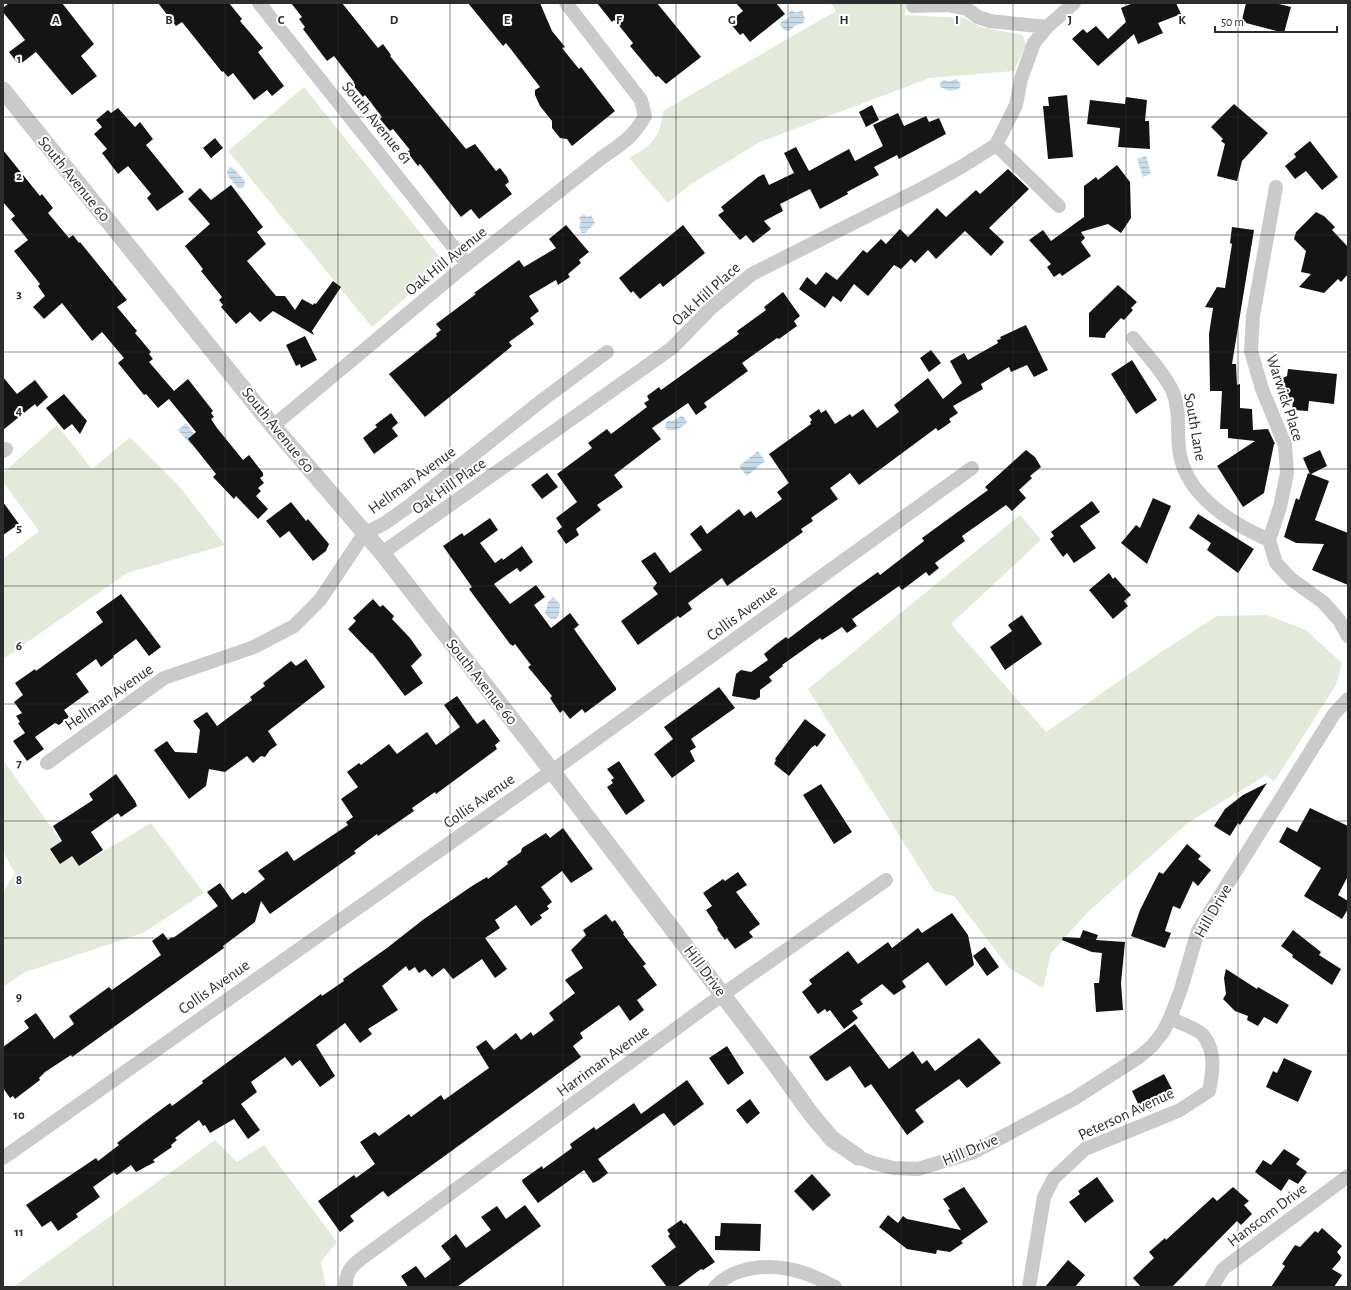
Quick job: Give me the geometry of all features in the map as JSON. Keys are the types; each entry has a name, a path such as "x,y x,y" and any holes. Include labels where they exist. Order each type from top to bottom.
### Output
{"street":[{"name":"South Avenue 61","path":"259,3 467,264"},
{"name":"Oak Hill Avenue","path":"273,426 467,264 604,156 626,142 641,124 645,116 641,100 566,3"},
{"path":"1059,206 996,145 1016,105 1021,79 1034,44 1047,27 1074,3"},
{"path":"913,6 947,5 967,9 978,17 990,21 1047,27"},
{"name":"South Avenue 60","path":"3,90 273,426 364,534 382,553 552,771"},
{"name":"Oak Hill Place","path":"382,553 672,348 711,308 752,274 930,184 996,145"},
{"name":"Warwick Place","path":"1269,540 1280,507 1287,473 1285,445 1262,389 1252,351 1253,316 1276,187"},
{"name":"South Lane","path":"1133,338 1156,366 1173,392 1179,421 1180,455 1186,473 1206,501 1246,530 1269,540"},
{"name":"Hellman Avenue","path":"47,763 164,678 254,647 294,626 320,600 364,534 385,524 416,502 545,398 607,352"},
{"name":"Collis Avenue","path":"3,1158 552,771 972,468"},
{"path":"1269,540 1276,563 1291,579 1323,602 1339,620 1348,636"},
{"name":"Hill Drive","path":"552,771 811,1114 832,1139 858,1157 873,1163 894,1168 918,1169 944,1163 974,1152 1075,1098 1139,1057 1152,1046 1163,1032 1170,1018 1181,988 1198,931 1334,714 1348,699"},
{"name":"Harriman Avenue","path":"345,1282 352,1265 722,995 886,880"},
{"name":"Peterson Avenue","path":"1029,1287 1044,1197 1054,1178 1085,1149 1180,1110 1209,1091 1213,1073 1212,1054 1202,1034 1170,1018"},
{"name":"Hanscom Drive","path":"1212,1287 1223,1269 1348,1176"},
{"path":"715,1287 731,1274 754,1267 777,1268 803,1273 835,1287"}],"green space":[{"path":"831,3 906,3 905,15 964,18 981,27 1023,35 1026,45 1014,71 930,78 760,142 691,184 668,203 629,158 654,140 660,128 663,111 836,11"},
{"path":"304,87 438,255 439,263 434,273 372,327 228,151"},
{"path":"57,425 92,469 130,437 179,486 225,545 127,573 3,659 3,559 39,531 3,482 3,473"},
{"path":"1020,515 1041,540 951,624 1046,732 1158,654 1217,616 1267,615 1306,630 1342,663 1336,685 1274,782 1266,775 1189,822 1089,911 1051,953 1043,988 1009,968 954,896 934,891 808,689"},
{"path":"3,760 79,866 151,823 204,893 143,933 23,973 3,987 3,892 15,873 3,852"},
{"path":"215,1140 237,1162 264,1145 337,1242 321,1262 326,1287 13,1287"}],"water":[{"path":"791,10 796,13 802,10 805,19 803,23 796,25 789,31 784,30 780,25 781,22 789,18 789,13"},
{"path":"956,79 961,84 959,89 950,91 940,87 940,83 943,80 950,81"},
{"path":"1146,156 1151,174 1143,177 1137,159"},
{"path":"230,167 234,169 245,181 244,187 238,188 228,176 227,171"},
{"path":"584,214 587,217 591,215 595,223 585,233 582,233 579,227 581,221 579,218"},
{"path":"681,416 685,418 687,422 685,424 678,429 667,430 665,425 667,421 675,420"},
{"path":"186,423 198,439 191,445 178,430"},
{"path":"758,451 765,461 747,476 739,466"},
{"path":"553,597 560,604 559,615 556,619 551,619 545,614 548,602"}],"building":[{"path":"9,3 62,3 94,44 81,56 97,76 72,95 36,52 19,65 9,52 25,40 3,12 3,8"},
{"path":"158,3 229,3 242,19 240,21 263,48 258,52 284,86 272,96 267,90 254,100 233,73 228,77 223,71 222,72 182,22 176,26"},
{"path":"291,3 342,3 378,48 383,44 391,55 390,56 466,149 475,144 496,171 500,168 509,182 505,185 512,194 479,219 471,209 461,217 420,164 418,166 407,152 410,150 393,129 390,131 380,119 382,117 365,95 363,97 352,84 354,82 334,56 327,61 303,29 305,27 299,19 302,17"},
{"path":"468,3 540,3 552,31 565,47 562,48 579,69 581,67 615,111 572,146 567,139 560,138 552,128 552,121 540,106 535,95 535,90 540,87 506,43 503,46"},
{"path":"597,3 657,3 701,57 666,84 658,76 656,77 630,46 633,43 614,20 612,22"},
{"path":"736,3 776,3 785,14 750,42 743,33 740,35 729,22 743,11"},
{"path":"1133,3 1176,3 1181,14 1158,23 1163,33 1138,44 1134,34 1098,66 1072,39 1083,29 1087,33 1096,26 1108,39 1126,22 1121,8"},
{"path":"1246,3 1275,3 1291,7 1284,33 1246,23 1242,20"},
{"path":"1067,95 1073,157 1048,159 1043,106 1049,106 1048,97"},
{"path":"1126,97 1147,100 1145,121 1149,121 1150,149 1118,147 1120,128 1087,124 1090,100 1125,104"},
{"path":"1234,104 1268,133 1242,161 1237,181 1217,176 1225,144 1221,141 1223,139 1211,127"},
{"path":"872,105 879,120 866,127 859,112"},
{"path":"118,108 135,127 140,122 153,139 146,145 184,192 157,211 147,198 151,194 128,166 118,174 102,153 107,149 94,134 102,127 96,120 108,110 111,113"},
{"path":"898,113 904,126 926,116 929,122 939,118 946,134 899,159 897,155 874,167 879,175 847,192 848,194 820,209 810,189 780,204 783,211 764,221 771,229 753,243 746,235 740,240 718,215 724,211 721,207 758,177 764,174 769,185 794,173 784,153 796,147 809,171 849,149 855,161 883,146 873,125"},
{"path":"215,138 223,148 211,158 203,148"},
{"path":"1310,141 1338,177 1322,190 1306,171 1295,179 1285,166 1296,157 1294,154"},
{"path":"3,150 40,196 42,194 53,208 48,213 69,238 73,235 79,243 80,242 127,300 117,307 137,331 135,333 151,352 149,354 153,359 149,362 174,391 188,379 213,411 211,413 214,417 211,419 217,428 243,460 249,455 263,473 263,476 260,478 264,483 258,488 261,491 256,496 268,509 258,519 236,496 234,499 213,477 216,474 188,439 196,432 169,399 158,408 146,394 144,395 118,363 124,358 102,332 92,341 62,303 44,319 33,307 45,296 38,286 40,284 14,251 28,240 11,219 15,216 3,202"},
{"path":"1117,165 1130,182 1131,218 1121,233 1108,224 1081,232 1085,238 1081,242 1091,256 1062,276 1060,273 1054,277 1047,267 1051,264 1029,240 1043,230 1051,241 1084,217 1084,186 1096,177 1098,180"},
{"path":"1008,169 1029,189 989,228 1004,242 991,256 965,231 936,259 928,250 915,263 911,259 901,269 894,265 868,296 854,284 841,302 833,296 825,308 799,289 807,277 816,285 826,272 837,280 863,250 867,253 881,239 886,244 900,229 908,237 937,208 946,217 976,190 980,194"},
{"path":"231,185 263,227 257,232 266,244 247,261 276,296 285,296 295,310 302,299 313,305 314,303 316,304 333,281 341,287 312,331 314,335 273,311 260,322 250,312 236,324 221,307 223,305 219,300 222,297 201,271 203,269 185,246 210,224 188,199 200,188 211,200"},
{"path":"1316,212 1324,216 1335,227 1332,230 1348,247 1348,274 1341,282 1338,279 1324,293 1299,287 1311,274 1301,272 1306,251 1294,239 1296,232"},
{"path":"566,225 589,252 579,260 581,263 568,274 570,277 558,285 556,280 529,296 539,311 530,318 534,324 509,342 512,346 425,417 389,374 437,336 436,334 441,330 436,324 476,294 474,293 519,260 524,267 556,248 549,239"},
{"path":"683,225 705,253 663,287 660,283 640,299 633,291 631,293 619,278"},
{"path":"1232,227 1254,230 1232,364 1236,364 1237,385 1240,384 1240,408 1252,409 1253,430 1268,429 1275,444 1264,493 1243,507 1217,466 1255,441 1228,438 1228,429 1220,429 1222,391 1210,391 1209,334 1213,308 1205,307 1217,287 1225,288 1232,244 1230,243"},
{"path":"1118,285 1137,302 1131,308 1133,310 1124,320 1121,318 1106,334 1105,338 1089,337 1089,313"},
{"path":"783,292 800,316 794,321 797,326 779,339 777,338 742,363 748,371 704,403 707,407 696,415 688,403 652,428 661,439 614,475 623,487 597,505 601,510 576,529 579,535 566,544 557,531 562,527 556,518 577,502 557,474 592,448 588,443 607,429 611,434 647,407 644,403 649,400 647,396 659,387 661,390 739,334 737,331 766,310 764,307"},
{"path":"1026,325 1048,370 1034,377 1027,365 1011,372 1009,367 981,384 983,389 953,406 958,413 949,419 951,422 938,431 936,428 859,485 850,473 830,488 838,499 811,518 813,521 801,529 803,532 727,586 722,578 688,603 692,609 680,618 678,616 638,645 621,621 658,594 653,588 657,583 641,561 655,552 670,573 702,550 690,534 701,525 707,534 739,509 744,516 751,511 756,518 782,499 777,492 789,483 769,454 811,424 810,422 812,420 809,416 819,409 821,413 826,410 835,424 850,414 852,417 863,409 877,428 899,412 894,405 928,378 943,399 962,383 950,361 964,353 968,360 998,343 997,340 1001,339 1000,337"},
{"path":"305,336 317,360 301,368 300,364 296,366 286,345"},
{"path":"931,350 941,363 929,372 920,358"},
{"path":"1132,360 1157,400 1136,414 1111,374"},
{"path":"1288,369 1337,374 1334,404 1309,401 1308,411 1292,410 1293,400 1280,399 1276,381 1287,376"},
{"path":"3,377 17,394 35,380 48,397 37,407 35,404 3,430"},
{"path":"64,394 87,421 80,434 72,424 64,430 46,408"},
{"path":"391,413 398,423 392,428 398,436 374,454 363,438 377,427 375,425"},
{"path":"1026,450 1035,457 1041,467 1030,476 1032,478 1019,490 1026,498 1012,511 1006,505 962,536 965,541 935,563 939,568 929,576 926,572 902,590 899,586 852,619 857,626 847,633 842,627 822,640 820,638 782,665 783,666 769,677 772,681 760,690 760,697 755,700 732,696 736,674 741,670 751,672 768,660 764,654 775,645 786,637 788,639 878,572 880,575 924,541 922,538 988,490 985,487"},
{"path":"1320,450 1327,466 1311,474 1329,481 1315,520 1348,533 1348,585 1312,570 1324,544 1296,543 1284,537 1296,498 1299,500 1308,473 1310,474 1303,458"},
{"path":"547,473 558,487 542,499 531,485"},
{"path":"1153,498 1171,506 1147,564 1121,543 1136,525 1140,528"},
{"path":"1092,501 1100,512 1080,526 1096,548 1074,563 1067,553 1063,557 1050,539 1054,536 1051,532"},
{"path":"3,502 19,524 3,535"},
{"path":"291,502 306,521 308,519 329,544 326,551 313,561 289,531 280,538 266,521"},
{"path":"1198,514 1254,549 1238,573 1207,550 1211,543 1189,528"},
{"path":"490,518 498,530 480,543 495,563 502,558 503,560 522,546 533,562 520,572 517,568 494,584 510,604 536,585 545,597 534,605 551,628 570,613 579,625 574,629 616,688 616,690 585,713 582,709 570,719 563,710 560,713 550,698 552,696 528,667 531,665 515,644 513,646 510,644 469,589 472,587 443,546 462,533 464,536"},
{"path":"1109,573 1113,579 1115,577 1131,595 1124,601 1128,606 1113,619 1089,590"},
{"path":"121,594 161,647 149,656 136,639 101,667 96,659 76,674 89,692 64,710 69,717 59,725 55,723 35,737 44,749 27,761 13,741 25,733 18,723 20,722 16,716 22,713 14,702 23,695 15,683 35,669 36,671 103,622 96,612"},
{"path":"373,599 380,607 383,605 394,616 392,619 410,638 422,655 411,666 423,683 405,696 372,653 348,629 356,621 353,618"},
{"path":"1022,615 1042,644 1005,670 990,647 1012,631 1008,625"},
{"path":"306,659 325,687 268,731 277,745 270,750 265,757 261,756 253,763 247,756 225,772 209,769 206,786 189,799 154,750 167,741 175,752 197,753 200,730 193,721 207,712 217,726 252,700 250,697 265,686 263,683 291,661 296,666"},
{"path":"719,687 735,708 691,739 696,747 690,751 695,761 672,778 654,754 673,739 664,727"},
{"path":"457,696 477,724 484,719 500,741 495,745 497,749 436,794 435,792 412,808 414,811 378,836 377,834 354,851 356,853 270,914 261,901 255,922 223,946 224,948 72,1057 71,1055 45,1072 39,1078 40,1080 15,1099 13,1096 10,1098 3,1088 3,1047 29,1028 24,1021 36,1013 54,1039 74,1024 69,1016 109,987 112,990 161,955 152,941 163,933 168,940 172,937 173,938 218,906 207,892 220,883 232,900 243,892 245,894 265,879 258,871 287,851 294,861 348,825 346,822 353,817 341,799 358,787 347,772 359,763 361,765 389,744 397,754 427,732 436,745 460,727 444,705"},
{"path":"805,719 826,735 817,747 815,745 811,748 789,776 774,764 775,759"},
{"path":"619,761 645,801 626,815 607,787 613,783 611,780 614,778 607,769"},
{"path":"116,774 137,806 121,817 118,813 91,832 103,850 79,866 72,856 60,864 50,849 62,841 53,826 93,800 89,794"},
{"path":"1267,783 1240,825 1238,823 1230,836 1214,826 1225,809 1243,795"},
{"path":"821,784 852,832 834,844 803,795"},
{"path":"1310,808 1348,826 1348,876 1338,895 1348,901 1348,909 1342,919 1304,896 1321,868 1279,842 1287,827 1297,832"},
{"path":"563,828 593,869 571,883 562,871 541,887 552,902 547,906 549,909 540,915 542,918 531,926 516,905 495,920 500,928 485,938 507,969 495,978 482,959 453,979 444,968 432,977 425,969 419,973 415,967 409,971 406,966 382,986 398,1010 368,1029 372,1034 360,1043 345,1023 316,1045 335,1076 320,1087 300,1060 292,1066 285,1057 251,1082 257,1092 241,1104 260,1130 248,1139 234,1119 210,1133 205,1125 203,1126 199,1120 175,1138 177,1140 171,1145 172,1147 153,1160 155,1162 136,1172 131,1165 117,1175 114,1172 93,1187 100,1197 76,1214 78,1217 58,1231 51,1221 42,1227 26,1205 96,1158 98,1161 119,1145 117,1143 147,1120 170,1103 172,1106 203,1083 202,1081 321,994 322,996 344,981 343,979 387,948 424,919 472,886 487,877 488,879 508,864 507,862 521,852 522,848 546,833 550,838"},
{"path":"1187,844 1201,856 1198,859 1211,870 1198,886 1193,881 1180,909 1173,906 1165,931 1171,933 1165,948 1131,936 1140,910 1159,872 1163,874"},
{"path":"738,872 747,885 736,892 760,924 749,932 753,937 735,949 727,938 725,940 706,910 712,906 703,893 723,879 725,881"},
{"path":"952,913 968,935 974,965 946,986 928,962 902,981 906,987 894,995 882,984 860,1000 863,1004 852,1011 858,1018 844,1029 830,1010 827,1012 825,1009 818,1014 802,992 812,984 809,980 848,951 858,964 888,942 892,948 918,928 922,933"},
{"path":"606,914 612,922 615,920 624,933 623,934 646,964 643,966 657,985 637,1000 644,1010 630,1021 619,1005 580,1033 583,1038 573,1046 581,1057 388,1197 383,1191 350,1216 354,1221 340,1232 318,1201 354,1175 356,1178 375,1164 360,1142 375,1132 379,1136 409,1114 411,1117 441,1095 444,1100 489,1068 476,1047 486,1040 494,1050 516,1033 521,1040 531,1032 533,1036 554,1020 549,1013 575,993 565,980 583,968 571,950 586,935 583,930"},
{"path":"1083,930 1098,935 1096,940 1125,942 1121,983 1123,1010 1096,1012 1094,983 1099,983 1102,953 1092,952 1062,940 1063,937 1080,938"},
{"path":"1293,930 1321,952 1319,955 1341,969 1332,985 1292,957 1293,955 1281,946"},
{"path":"985,947 999,967 987,976 973,956"},
{"path":"1226,969 1257,989 1258,987 1289,1005 1277,1024 1264,1017 1258,1026 1247,1020 1248,1016 1235,1011 1223,999 1226,994 1224,978"},
{"path":"855,1024 889,1069 913,1051 922,1064 927,1060 935,1071 979,1038 1001,1063 967,1088 959,1079 915,1110 924,1122 907,1135 871,1084 865,1088 850,1066 827,1081 809,1057"},
{"path":"727,1046 744,1073 728,1085 709,1058"},
{"path":"1284,1058 1312,1071 1298,1102 1266,1087 1273,1071 1277,1073"},
{"path":"1164,1074 1174,1093 1141,1110 1132,1091"},
{"path":"687,1080 704,1104 674,1126 664,1113 660,1115 598,1159 608,1173 599,1180 593,1183 584,1170 538,1203 523,1183 522,1180 542,1166 543,1169 572,1148 570,1144 594,1127 596,1130 634,1103 641,1114"},
{"path":"750,1099 760,1113 747,1124 736,1110"},
{"path":"1284,1149 1300,1159 1296,1164 1307,1172 1298,1184 1289,1179 1281,1191 1255,1172 1263,1160 1271,1165"},
{"path":"812,1174 831,1195 813,1211 794,1191"},
{"path":"1097,1177 1114,1201 1085,1223 1069,1202 1080,1194 1078,1191"},
{"path":"964,1187 988,1222 961,1241 963,1243 950,1252 937,1250 936,1254 907,1249 879,1227 888,1215 898,1223 903,1216 907,1219 961,1230 943,1199"},
{"path":"1233,1187 1249,1201 1244,1205 1252,1214 1241,1225 1237,1221 1172,1287 1141,1287 1133,1278 1154,1258 1149,1252 1165,1238 1166,1240 1213,1197 1217,1201"},
{"path":"525,1205 541,1226 457,1287 408,1287 401,1276 416,1266 425,1278 451,1259 441,1246 456,1234 466,1248 491,1230 481,1217 497,1206 506,1219"},
{"path":"681,1220 684,1224 686,1223 715,1262 703,1270 701,1269 677,1287 667,1287 651,1266 676,1247 668,1236 670,1234 667,1230"},
{"path":"721,1223 761,1224 760,1251 715,1250 715,1236 720,1236"},
{"path":"1322,1228 1342,1246 1337,1252 1341,1257 1340,1260 1332,1269 1342,1275 1334,1287 1271,1287 1285,1266 1282,1264 1295,1245 1300,1247 1315,1231 1318,1233"},
{"path":"1068,1260 1085,1275 1075,1287 1045,1287"}]}
